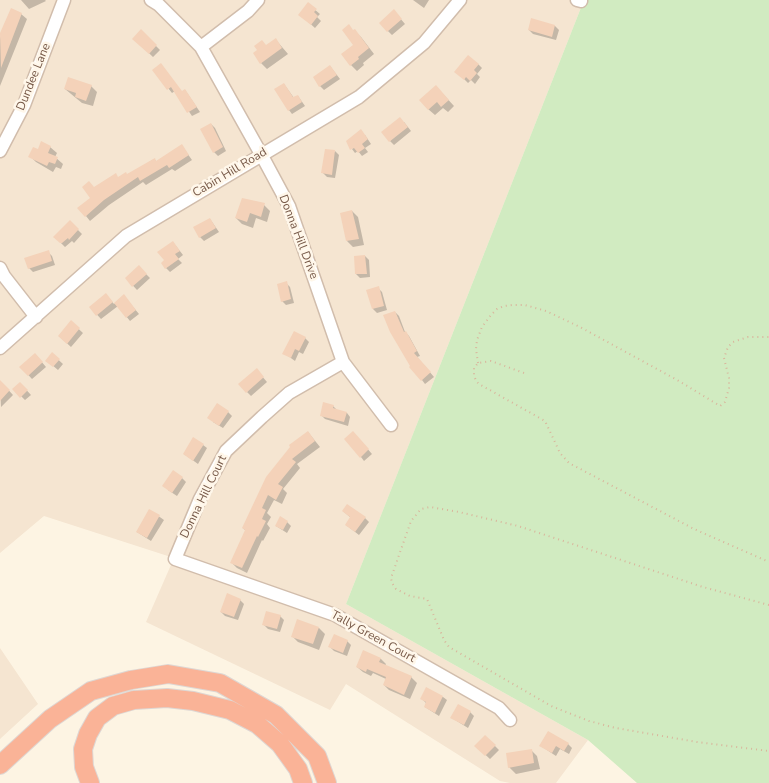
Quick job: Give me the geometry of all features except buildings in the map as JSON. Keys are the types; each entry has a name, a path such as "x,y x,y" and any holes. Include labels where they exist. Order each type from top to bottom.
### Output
{"highway":[{"path":"0,764 50,719 92,691 131,680 168,674 220,684 276,715 317,756 327,783"},
{"path":"90,783 84,767 83,749 88,734 97,718 113,706 134,700 167,698 193,701 230,710 257,724 280,744 298,769 303,783"}],"street":[{"name":"Dundee Lane","path":"0,151 24,105 64,0"},
{"name":"Donna Hill Drive","path":"151,0 159,5 201,47 262,154 289,206 343,362 391,425"},
{"path":"201,47 248,11 258,0"},
{"name":"Cabin Hill Road","path":"0,348 126,236 359,97 424,43 460,0"},
{"path":"0,268 4,276 36,317"},
{"name":"Donna Hill Court","path":"196,566 174,559 200,499 226,451 289,393 343,362"},
{"name":"Tally Green Court","path":"196,566 335,615 499,708 510,720"}],"path":[{"path":"769,337 748,337 733,342 728,347 724,358 729,378 729,388 725,402 720,406 679,381 580,327 546,311 525,305 512,304 504,306 497,309 491,315 480,330 477,340 478,363 474,371 476,381 545,421 557,448 565,460 694,529 769,562"},
{"path":"478,363 492,360 524,373"},
{"path":"769,605 703,587 518,526 430,507 421,509 411,521 392,578 392,583 396,589 410,596 428,601 444,640 449,647 551,706 589,721 616,728 697,742 769,750"}],"shaded area":[{"path":"0,0 584,0 346,604 588,740 556,783 510,783 500,781 346,684 330,710 146,622 174,558 44,516 0,553"},
{"path":"0,648 38,704 0,739"}],"green space":[{"path":"584,0 769,0 769,783 637,783 588,740 346,604"}]}
